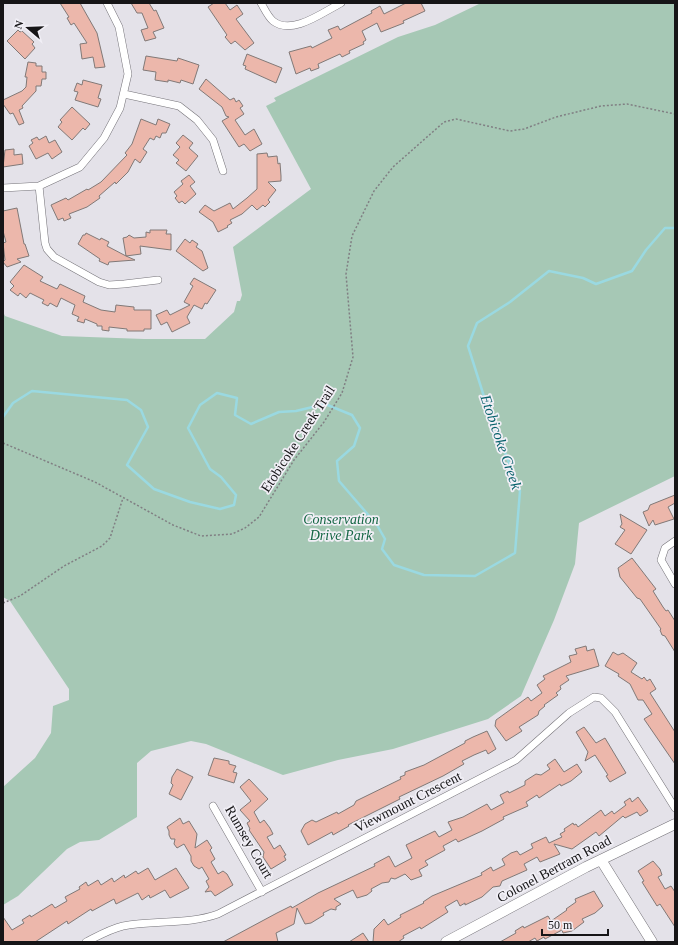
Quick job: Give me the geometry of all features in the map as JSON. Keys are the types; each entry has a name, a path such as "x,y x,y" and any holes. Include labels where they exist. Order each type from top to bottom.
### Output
{"street":[{"path":"3,188 39,186 80,167 104,138 120,108 128,74 119,27 108,3"},
{"path":"261,3 272,20 282,26 297,25 341,3"},
{"path":"124,94 180,106 197,120 213,140 223,171"},
{"path":"39,186 45,243 47,249 54,257 99,282 109,285 158,280"},
{"path":"675,541 665,548 661,560 675,584"},
{"name":"Viewmount Crescent","path":"86,942 122,926 203,920 218,914 516,760 569,713 594,697 601,698 615,712 675,808"},
{"name":"Rumsey Court","path":"213,806 262,892"},
{"name":"Colonel Bertram Road","path":"446,942 601,860 675,824"},
{"path":"601,860 652,942"}],"path":[{"name":"Etobicoke Creek Trail","path":"3,443 96,482 173,525 201,536 232,534 245,528 259,518 294,460 324,422 342,393 353,357 346,274 352,236 379,182 420,142 444,122 456,119 510,131 524,129 556,117 601,106 627,104 675,114"},
{"path":"3,603 20,596 64,566 102,546 110,538 124,497"}],"green space":[{"name":"Conservation Drive Park","path":"481,3 675,3 675,476 579,523 575,564 554,620 521,696 488,719 393,749 338,760 283,775 206,744 191,741 151,751 137,763 137,817 99,840 80,842 67,849 18,896 3,905 3,787 35,758 51,733 53,706 69,700 69,689 10,601 3,597 3,312 5,316 62,336 144,339 205,339 234,312 237,301 240,301 242,295 233,247 311,189 266,106 276,101 274,98 398,37 435,25"}],"building":[{"path":"60,3 80,3 97,33 105,67 95,68 93,57 82,59 80,44 87,43 74,23 71,25 67,18 69,17"},
{"path":"131,3 149,3 154,11 156,10 164,28 153,32 156,38 145,41 141,30 148,28 142,13 137,13"},
{"path":"214,3 225,3 230,10 237,5 243,14 236,19 254,43 245,50 235,41 231,44 225,37 227,35 208,7"},
{"path":"406,3 421,3 425,11 403,21 404,23 381,32 377,23 362,31 366,40 363,42 364,44 349,51 350,53 342,57 340,54 318,64 319,68 311,71 310,68 296,74 289,52 311,46 312,48 332,38 328,30 338,26 340,30 372,13 371,11 380,6 384,14"},
{"path":"18,30 20,32 22,31 34,42 32,44 35,48 25,59 7,41"},
{"path":"247,54 282,68 276,83 245,69 246,66 243,65"},
{"path":"146,56 177,61 178,58 199,65 193,84 181,80 180,83 168,80 168,82 155,80 156,72 143,70"},
{"path":"28,62 36,63 36,66 42,66 42,72 46,72 46,79 42,79 41,86 36,86 36,91 22,106 23,108 19,110 24,123 19,125 13,113 10,114 3,104 3,100 22,91 26,87 27,77 25,77"},
{"path":"206,79 230,100 234,98 236,102 239,100 243,106 240,108 244,114 235,120 245,135 254,129 262,144 250,151 244,144 239,147 222,121 229,117 226,116 222,107 199,89"},
{"path":"83,80 102,85 98,98 101,99 98,107 75,100 78,92 74,91 77,83 82,85"},
{"path":"72,107 90,124 85,130 83,128 72,140 58,127 62,122 60,120"},
{"path":"141,119 156,125 158,119 170,124 166,133 162,133 160,138 156,136 154,140 150,138 143,149 147,152 140,163 135,159 128,172 116,184 115,182 99,196 100,198 87,207 69,214 71,218 64,221 63,218 58,220 51,205 66,198 68,200 101,182 127,155 125,153 132,144"},
{"path":"183,135 193,143 189,148 198,156 186,171 176,163 179,160 173,155 180,147 176,143"},
{"path":"46,136 49,143 55,140 62,152 52,159 48,153 36,159 29,146 33,143 31,140 37,137 39,140"},
{"path":"14,149 14,155 22,154 23,164 3,167 5,150"},
{"path":"267,153 268,157 277,156 278,164 280,163 281,176 281,181 268,182 276,190 268,200 270,202 265,207 263,205 257,210 252,205 242,214 230,220 232,223 227,226 228,227 218,232 213,222 199,212 205,205 214,211 230,203 233,209 247,198 257,189 257,154"},
{"path":"189,175 195,182 190,186 196,194 185,204 182,201 179,203 175,198 177,196 174,192 183,184 181,181"},
{"path":"17,208 24,244 29,256 17,259 21,262 7,267 3,262 5,260 3,243 6,242 3,231 3,211"},
{"path":"150,230 167,230 166,234 171,234 171,250 140,246 141,254 126,256 123,238 129,235 134,238 146,237 146,232 150,233"},
{"path":"86,233 100,240 101,238 109,242 107,246 135,260 109,262 108,265 99,261 100,259 78,244 83,235"},
{"path":"185,239 190,243 192,240 198,244 196,247 202,251 208,268 203,271 176,251"},
{"path":"24,265 43,277 40,281 57,289 60,284 85,296 83,302 101,310 115,312 116,305 134,307 134,310 151,310 151,329 144,329 144,331 127,331 127,329 109,327 109,331 102,330 102,326 97,326 97,324 85,319 84,323 77,321 79,317 72,314 75,305 61,298 57,307 50,303 48,306 42,303 44,300 30,293 26,298 20,293 18,296 10,290 14,286 10,282"},
{"path":"194,278 216,290 202,309 194,305 187,317 190,323 172,332 167,322 161,325 156,315 167,310 170,315 190,305 184,302 193,286 190,284"},
{"path":"675,495 675,503 668,507 674,519 655,525 653,520 649,526 643,512 648,510 650,505"},
{"path":"620,514 647,530 631,554 615,544 625,530 620,527 622,524"},
{"path":"632,558 656,589 653,591 663,607 666,611 668,610 675,621 675,652 665,636 662,635 661,629 640,599 637,598 620,577 618,568"},
{"path":"586,646 587,651 594,649 599,666 566,676 569,680 560,686 561,689 556,693 558,695 544,705 545,706 539,711 538,715 519,727 522,731 506,741 495,726 496,720 528,697 531,701 542,693 537,685 545,679 543,676 571,662 569,656 577,654 575,649"},
{"path":"613,652 618,655 623,653 637,663 631,672 642,679 644,677 647,681 650,679 656,689 650,693 675,732 675,764 644,719 652,714 643,700 638,700 630,684 618,676 619,674 605,666"},
{"path":"584,727 596,743 605,738 626,773 610,782 606,776 608,775 595,755 585,761 588,752 576,732"},
{"path":"487,731 496,749 488,754 486,750 462,761 464,764 443,776 399,797 400,799 348,825 349,826 333,835 332,832 308,845 301,831 305,824 312,820 316,822 337,812 338,814 354,805 356,801 401,779 400,777 405,775 405,772 424,765 465,743 465,741"},
{"path":"214,758 229,761 229,764 236,766 233,772 237,773 234,783 208,775"},
{"path":"555,759 564,772 577,764 582,772 571,781 561,786 560,784 539,798 537,795 526,802 528,806 503,817 504,819 482,831 458,842 456,839 443,846 445,850 425,861 428,865 419,870 422,876 411,880 405,874 395,879 391,878 389,882 382,883 371,889 372,891 367,895 357,898 353,890 334,899 341,904 336,907 336,910 331,909 323,913 324,915 311,923 305,924 297,908 294,924 276,933 278,942 223,942 291,906 292,908 318,893 375,866 374,864 389,856 395,867 412,858 406,845 435,831 439,837 452,830 448,822 463,817 487,804 491,810 504,803 500,795 508,791 509,793 525,785 525,781 536,774 541,775 550,769 547,765"},
{"path":"177,769 193,777 181,800 169,794 173,785 171,783 172,777"},
{"path":"249,779 268,799 254,812 260,823 264,820 270,828 273,834 267,837 274,849 280,845 286,855 284,856 286,860 271,869 263,857 264,852 249,830 250,829 247,823 250,821 240,810 251,801 240,787"},
{"path":"638,797 648,811 640,816 637,812 625,818 623,816 599,836 596,832 572,849 554,844 560,854 540,862 537,857 524,864 527,870 502,881 500,886 493,887 482,897 460,906 457,900 445,907 448,912 421,929 420,927 403,936 404,938 398,942 373,942 374,929 384,919 388,925 401,917 400,915 424,903 423,902 432,896 482,875 481,873 491,867 493,871 505,865 502,859 511,853 517,851 520,855 533,848 531,844 546,837 549,843 562,837 560,834 565,831 564,829 573,823 578,827 601,810 605,816 612,811 614,814 626,805 624,802 630,798 632,802"},
{"path":"180,818 183,824 189,821 197,834 195,848 207,840 212,848 210,850 215,859 211,862 218,874 223,871 227,874 233,885 215,896 211,891 205,892 209,887 206,881 209,879 202,867 199,869 194,866 191,861 191,856 184,844 177,848 174,844 175,839 171,839 169,835 167,827"},
{"path":"653,861 660,869 662,875 658,877 665,889 671,886 675,892 675,927 660,904 657,906 642,882 644,881 638,871"},
{"path":"148,868 155,880 176,868 189,888 170,898 165,890 150,898 149,895 142,900 138,893 116,904 114,899 92,911 91,909 68,924 67,921 35,942 3,942 3,917 12,930 24,923 22,920 30,915 31,917 52,904 55,908 67,901 65,897 80,889 79,887 86,882 88,886 98,880 101,885 112,878 114,882 124,875 125,878 136,871 138,874"},
{"path":"594,891 603,906 595,913 582,919 584,922 572,931 563,933 562,930 545,939 544,937 537,941 535,938 528,942 500,942 516,933 515,931 523,926 524,928 548,916 551,921 576,902 575,899"},
{"path":"363,933 369,942 349,942"}],"waterway":[{"name":"Etobicoke Creek","path":"3,417 13,403 32,391 127,400 141,410 148,427 127,465 154,489 190,502 220,509 234,505 236,495 221,477 210,469 188,428 200,405 217,393 237,398 235,415 251,424 279,412 296,411 325,404 352,415 360,428 354,446 337,461 339,481 377,525 385,539 382,549 394,565 424,575 475,576 515,553 520,491 487,406 468,346 477,323 510,302 549,271 583,278 596,284 632,271 646,250 665,228 675,228"}]}
